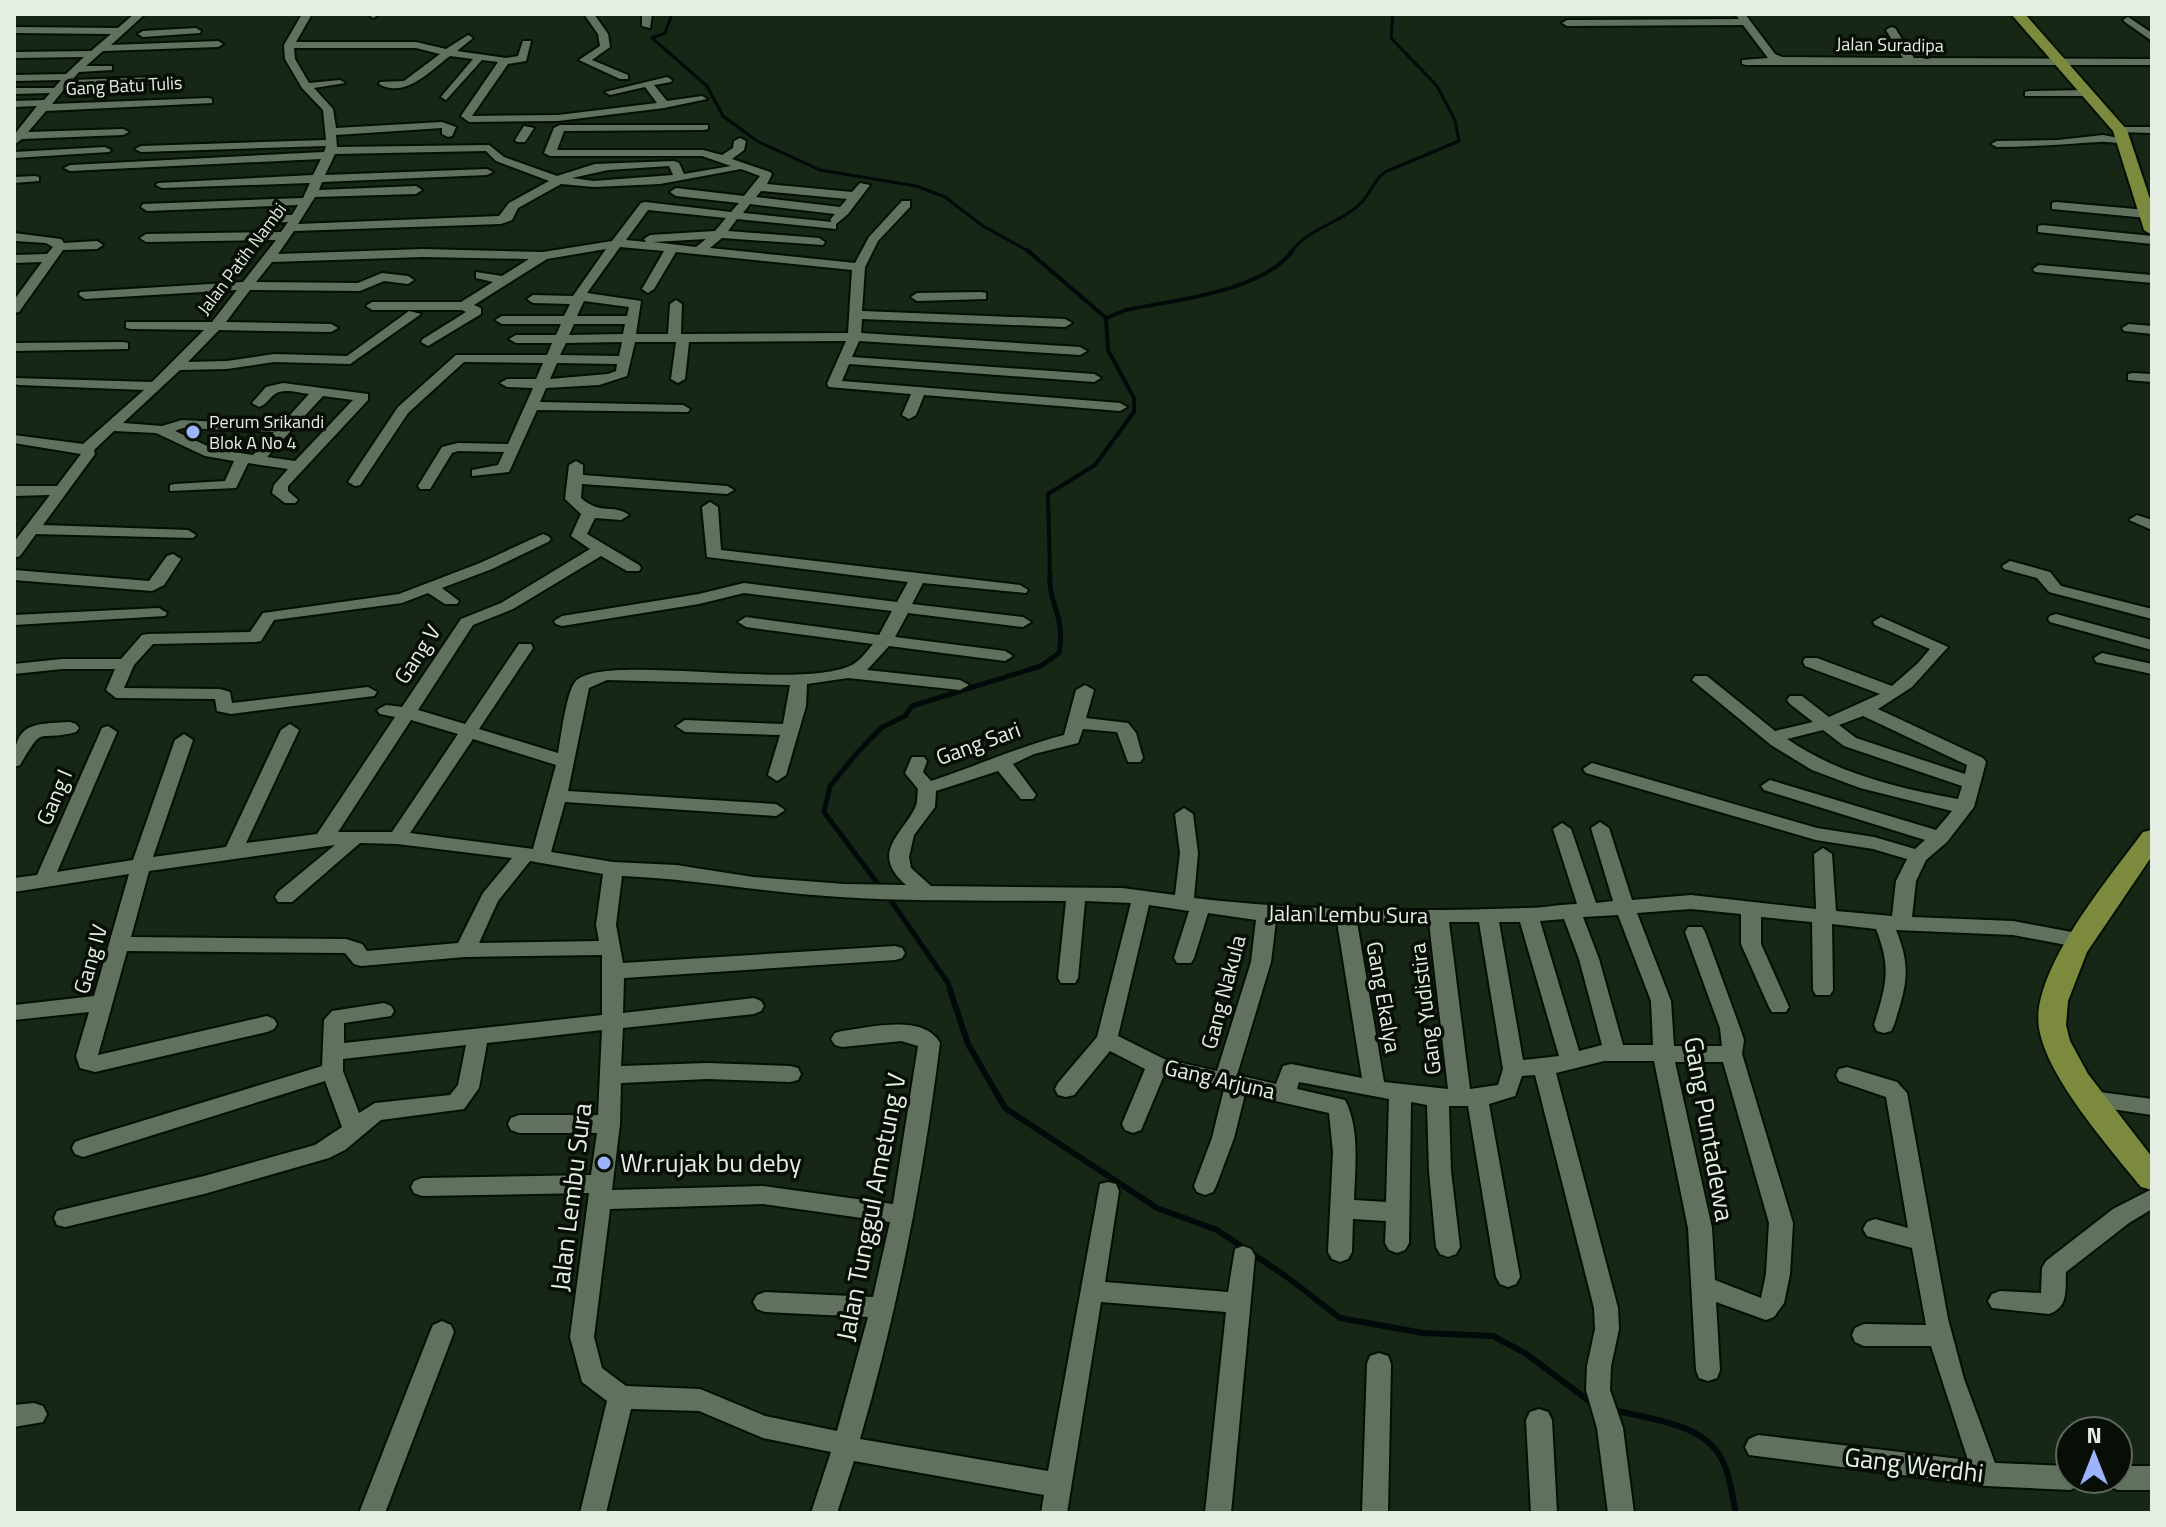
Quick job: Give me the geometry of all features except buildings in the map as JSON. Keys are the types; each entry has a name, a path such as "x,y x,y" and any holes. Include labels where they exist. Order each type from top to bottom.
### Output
{"main road":[{"path":"2018,14 2122,135 2146,197 2152,230"},
{"path":"2152,838 2082,941 2063,977 2055,1000 2052,1027 2061,1052 2092,1099 2152,1178"}],"street":[{"path":"16,135 29,126 68,77 140,14"},
{"path":"307,14 289,45 290,59 306,86 328,109 330,145"},
{"path":"589,14 604,35 605,47 584,60 624,77"},
{"path":"1567,23 1743,18 1773,58 1785,61"},
{"path":"2128,20 2152,38"},
{"path":"14,30 107,42"},
{"path":"1891,30 1910,60"},
{"path":"14,55 196,31"},
{"path":"14,37 40,37 42,43 218,44"},
{"path":"384,84 406,84 468,38"},
{"path":"289,45 416,45 504,61 522,59 527,43"},
{"path":"446,97 479,58"},
{"path":"504,61 467,118 667,116 702,122 696,153"},
{"name":"Jalan Suradipa","path":"1746,62 2152,62"},
{"path":"14,66 68,77"},
{"path":"14,91 108,68"},
{"path":"14,78 155,80"},
{"path":"610,92 667,80"},
{"path":"306,86 340,83"},
{"path":"647,83 667,116 660,153"},
{"path":"2029,94 2088,93"},
{"path":"497,129 636,127 702,99"},
{"name":"Gang Batu Tulis","path":"14,104 43,106 208,101"},
{"path":"70,168 330,145 442,125 450,127 448,134"},
{"path":"16,135 123,127 29,126"},
{"path":"623,154 636,127"},
{"path":"521,140 528,128"},
{"path":"560,128 549,152 696,153 766,174 719,234 699,251"},
{"path":"587,154 602,128"},
{"path":"1997,144 2053,143 2152,130"},
{"path":"724,159 738,150 740,141"},
{"path":"141,149 330,145 489,148 500,159 559,180"},
{"name":"Jalan Patih Nambi","path":"86,449 217,325 309,198 330,145"},
{"path":"14,155 105,150"},
{"path":"146,238 501,220 508,217 513,206 586,169 670,163 675,165 678,186"},
{"path":"88,181 97,167"},
{"path":"678,186 735,169"},
{"path":"162,185 487,172"},
{"path":"798,191 806,178"},
{"path":"14,180 35,179"},
{"path":"678,186 746,201 844,211"},
{"path":"758,187 798,191 860,191 801,263"},
{"path":"147,207 416,190"},
{"path":"906,204 873,240 859,267 854,337 834,384 1120,407"},
{"path":"477,473 504,469 586,282 647,206 832,226"},
{"path":"2056,206 2147,214"},
{"path":"272,219 287,232 387,242"},
{"path":"2042,229 2152,240"},
{"path":"266,258 423,253 543,256 677,235 719,234 819,242"},
{"path":"14,237 47,239 61,247"},
{"path":"620,243 859,267"},
{"path":"14,309 61,247 97,245"},
{"path":"648,289 672,248"},
{"path":"464,306 543,256"},
{"path":"14,259 50,258"},
{"path":"2039,269 2152,279"},
{"path":"480,275 505,281"},
{"path":"85,295 245,286 360,287 382,277 408,280"},
{"path":"916,318 917,292 981,296"},
{"path":"507,383 617,377 622,373 636,305 634,302 533,299"},
{"path":"676,304 678,379"},
{"path":"372,306 464,306 477,313 428,342"},
{"path":"177,366 221,366 274,358 350,360 414,314"},
{"path":"857,315 1065,323"},
{"path":"502,320 633,320"},
{"path":"131,325 331,328"},
{"path":"2129,328 2152,330"},
{"path":"747,354 751,336"},
{"path":"791,356 794,336"},
{"path":"516,339 854,337 1080,351"},
{"path":"14,347 123,346"},
{"path":"355,482 403,410 476,347"},
{"path":"1006,398 1025,347"},
{"path":"461,358 625,360"},
{"path":"844,360 1094,378"},
{"path":"2133,377 2152,378"},
{"path":"19,381 156,386"},
{"path":"259,403 277,388 363,397 278,489 290,500"},
{"path":"175,488 231,485 250,459 320,391"},
{"path":"909,415 919,392"},
{"path":"531,406 683,409"},
{"path":"112,427 163,430 182,424 276,428"},
{"path":"163,430 210,453 296,466"},
{"path":"14,439 86,449 87,456 24,534 14,553"},
{"path":"425,486 447,450 458,447 514,448"},
{"path":"621,515 589,513 573,499 575,472 727,490"},
{"path":"14,491 62,490"},
{"path":"710,507 713,554 718,574"},
{"path":"589,513 579,536 633,568"},
{"path":"24,534 188,535"},
{"path":"368,692 227,708 222,705 224,696 220,694 117,693 115,690 126,664 148,639 255,637 269,616 389,601 431,588 543,539"},
{"name":"Gang V","path":"324,839 471,618 507,606 600,550"},
{"path":"713,554 1020,590"},
{"path":"14,575 152,586 173,559"},
{"path":"2010,566 2044,575 2048,584 2055,589 2152,614"},
{"path":"851,674 864,665 883,640 917,579"},
{"path":"431,588 451,601"},
{"path":"562,621 699,599 744,588 1023,622"},
{"path":"14,620 159,613"},
{"path":"2056,619 2152,645"},
{"path":"746,622 1005,656"},
{"path":"1701,680 1772,737 1826,725 1865,710 1895,693 1919,675 1940,647 1881,622"},
{"path":"397,838 525,648"},
{"path":"2102,658 2152,669"},
{"path":"1811,662 1895,693"},
{"path":"14,669 62,664 126,664"},
{"path":"465,950 490,898 533,856 558,796 581,686 597,677 799,680 851,674 960,685"},
{"path":"777,775 797,706 799,680"},
{"path":"1074,731 1085,690"},
{"path":"1796,700 1826,725 1867,749 1972,783"},
{"path":"386,710 471,732 566,762"},
{"path":"1865,710 1977,764 1965,807 1940,838 1918,856 1903,888 1892,923 1900,973 1884,1025"},
{"path":"685,726 790,730"},
{"name":"Gang Sari","path":"920,892 902,871 899,857 905,834 926,807 927,788 1002,763 1074,731 1122,727 1127,733 1134,758"},
{"path":"14,761 26,735 32,730 70,728"},
{"path":"233,851 290,730"},
{"name":"Gang I","path":"44,880 108,732"},
{"name":"Gang IV","path":"184,740 141,866 87,1056 91,1064 267,1024"},
{"path":"1777,741 1805,759 1842,774 1965,807"},
{"path":"918,761 913,767 914,773 927,788"},
{"path":"1002,763 1027,795"},
{"path":"1592,769 1816,834 1874,843 1918,856"},
{"path":"1770,786 1940,838"},
{"path":"558,796 776,810"},
{"path":"1184,814 1192,903 1184,958"},
{"name":"Gang Puntadewa","path":"1600,828 1624,906 1657,987 1664,1054 1697,1212 1705,1287 1708,1370"},
{"path":"1562,829 1589,959 1615,1053"},
{"path":"285,897 316,870 329,865 355,837"},
{"name":"Jalan Lembu Sura","path":"14,885 324,839 397,838 456,843 613,869 676,872 753,884 844,891 1142,896 1267,914 1528,915 1691,902 1892,923 2013,928 2082,941"},
{"path":"1823,854 1823,990"},
{"name":"Jalan Lembu Sura","path":"613,869 606,925 612,959 613,1020 609,1124 582,1337 591,1374 621,1397"},
{"path":"1068,978 1076,894"},
{"path":"1066,1089 1107,1040 1142,896"},
{"path":"1751,907 1751,944 1779,1007"},
{"name":"Gang Nakula","path":"1205,1186 1223,1138 1230,1083 1261,962 1267,914"},
{"name":"Gang Ekalya","path":"1346,915 1374,1087"},
{"name":"Gang Yudistira","path":"1438,915 1459,1097"},
{"path":"1284,1094 1291,1072 1400,1092 1459,1097 1507,1090 1514,1069 1488,915"},
{"path":"1528,915 1571,1061"},
{"path":"1695,932 1730,1028 1734,1045 1731,1054 1778,1205 1782,1236 1772,1303 1766,1310 1705,1287"},
{"path":"119,944 346,946 355,949 361,959 465,950 612,959 895,953"},
{"path":"15,1013 102,1003"},
{"path":"83,1148 332,1062 478,1036 754,1006"},
{"path":"353,1128 332,1062 334,1020 339,1016 384,1011"},
{"name":"Jalan Tunggul Ametung V","path":"824,1513 840,1444 884,1308 929,1043 923,1036 911,1033 842,1039"},
{"path":"65,1218 204,1185 321,1152 337,1144 366,1117 384,1109 443,1105 462,1100 468,1088 478,1036"},
{"name":"Gang Arjuna","path":"1107,1040 1159,1066 1337,1106 1342,1112 1340,1252"},
{"path":"1514,1069 1571,1061 1595,1054 1731,1054"},
{"path":"1133,1124 1149,1080 1159,1066"},
{"path":"1544,1067 1606,1308 1607,1329 1599,1366 1598,1390 1610,1428 1621,1513"},
{"path":"612,1075 707,1071 790,1074"},
{"path":"1847,1075 1896,1093 1920,1240 1940,1336 1986,1474"},
{"path":"1397,1243 1400,1092"},
{"path":"1448,1247 1440,1171 1459,1097"},
{"path":"1459,1097 1508,1277"},
{"path":"2092,1099 2152,1107"},
{"path":"519,1124 609,1124"},
{"path":"422,1187 763,1195 901,1214"},
{"path":"1054,1513 1108,1191"},
{"path":"2000,1301 2049,1304 2053,1300 2054,1268 2121,1216 2152,1198"},
{"path":"1341,1209 1397,1212"},
{"path":"1875,1229 1920,1240"},
{"path":"1218,1513 1243,1256"},
{"path":"1091,1291 1239,1303"},
{"path":"765,1302 884,1308"},
{"path":"372,1513 442,1332"},
{"path":"1864,1335 1940,1336"},
{"path":"1375,1513 1379,1364"},
{"path":"593,1513 621,1397 700,1400 763,1427 1058,1485"},
{"path":"1539,1420 1544,1513"},
{"name":"Gang Werdhi","path":"1758,1447 1986,1474 2054,1477"}],"waterway":[{"path":"672,14 665,33 652,38 707,86 723,116 757,141 820,170 916,186 945,197 983,226 1028,251"},
{"path":"1291,252 1306,237 1354,209 1385,172 1459,141 1455,120 1437,86 1391,38 1393,14"},
{"path":"1028,251 1106,318"},
{"path":"1106,318 1126,310 1192,298 1240,285 1261,276 1291,252"},
{"path":"1050,576 1048,494 1095,465 1134,412 1134,398 1108,350 1106,318"},
{"path":"881,888 824,812 830,786 881,728 905,716 912,706 1041,666 1059,653 1059,619 1050,576"},
{"path":"887,895 948,983 951,992"},
{"path":"950,990 968,1044 1005,1108 1157,1208 1217,1230 1287,1277 1340,1318 1423,1333 1493,1336 1525,1353 1593,1404"},
{"path":"1614,1410 1674,1424 1713,1446 1727,1471 1736,1513"}],"place":[{"name":"Perum Srikandi Blok A No 4","path":"193,432"},
{"name":"Wr.rujak bu deby","path":"604,1163"}]}
